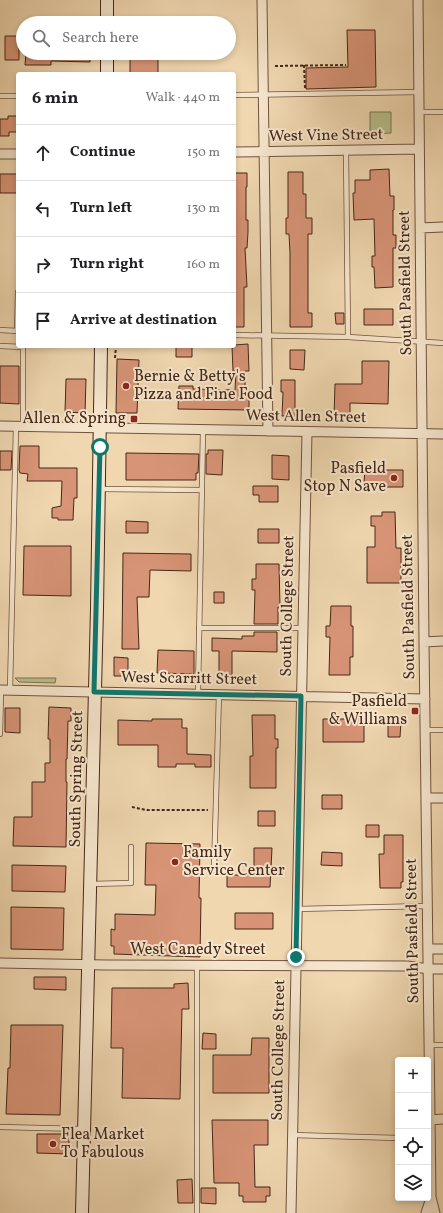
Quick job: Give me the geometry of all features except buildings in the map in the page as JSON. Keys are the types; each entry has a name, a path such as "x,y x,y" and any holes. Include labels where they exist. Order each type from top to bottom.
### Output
{"street":[{"path":"107,0 107,16"},
{"path":"262,0 268,431"},
{"name":"South Pasfield Street","path":"418,0 430,1093"},
{"path":"107,60 107,72"},
{"name":"West Vine Street","path":"236,152 419,150"},
{"path":"0,154 16,154"},
{"path":"420,228 443,227"},
{"name":"South Spring Street","path":"82,1213 101,348"},
{"name":"West Allen Street","path":"0,426 443,434"},
{"name":"South College Street","path":"291,1213 307,432"},
{"path":"424,642 443,642"},
{"name":"West Scarritt Street","path":"4,691 425,699"},
{"path":"426,798 443,798"},
{"path":"429,949 443,950"},
{"name":"West Canedy Street","path":"0,963 88,965 407,966 443,969"},
{"path":"431,1120 443,1120"},
{"name":"South Pasfield Street","path":"431,1197 435,1213"},
{"path":"426,1213 430,1201"}],"lane":[{"path":"236,95 419,92"},
{"path":"0,96 16,96"},
{"path":"419,112 443,112"},
{"path":"346,151 348,337"},
{"path":"0,330 16,331"},
{"path":"236,335 348,337 443,343"},
{"path":"0,346 16,347"},
{"path":"0,734 4,691 20,426 23,348"},
{"path":"198,694 203,430"},
{"path":"99,489 202,490"},
{"path":"199,628 303,628"},
{"path":"214,870 219,694"},
{"path":"426,730 443,730"},
{"path":"90,884 131,883 131,847"},
{"path":"297,909 428,906"},
{"path":"197,965 197,1213"},
{"path":"429,1045 443,1045"},
{"path":"0,1128 85,1129"},
{"path":"292,1135 395,1138"}],"path":[{"path":"304,65 305,93"},
{"path":"275,66 346,65"},
{"path":"116,348 116,358"},
{"path":"132,807 146,810 216,810"}],"green space":[{"path":"370,112 391,112 391,133 370,134"},
{"path":"15,678 56,678 55,683 19,682"}],"place":[{"name":"Bernie & Betty's Pizza and Fine Food","path":"126,386"},
{"name":"Allen & Spring","path":"134,419"},
{"name":"Pasfield Stop N Save","path":"394,478"},
{"name":"Pasfield & Williams","path":"415,711"},
{"name":"Family Service Center","path":"175,862"},
{"name":"Flea Market To Fabulous","path":"53,1144"}],"route":[{"path":"100,447 94,692 301,696 296,957"}]}
